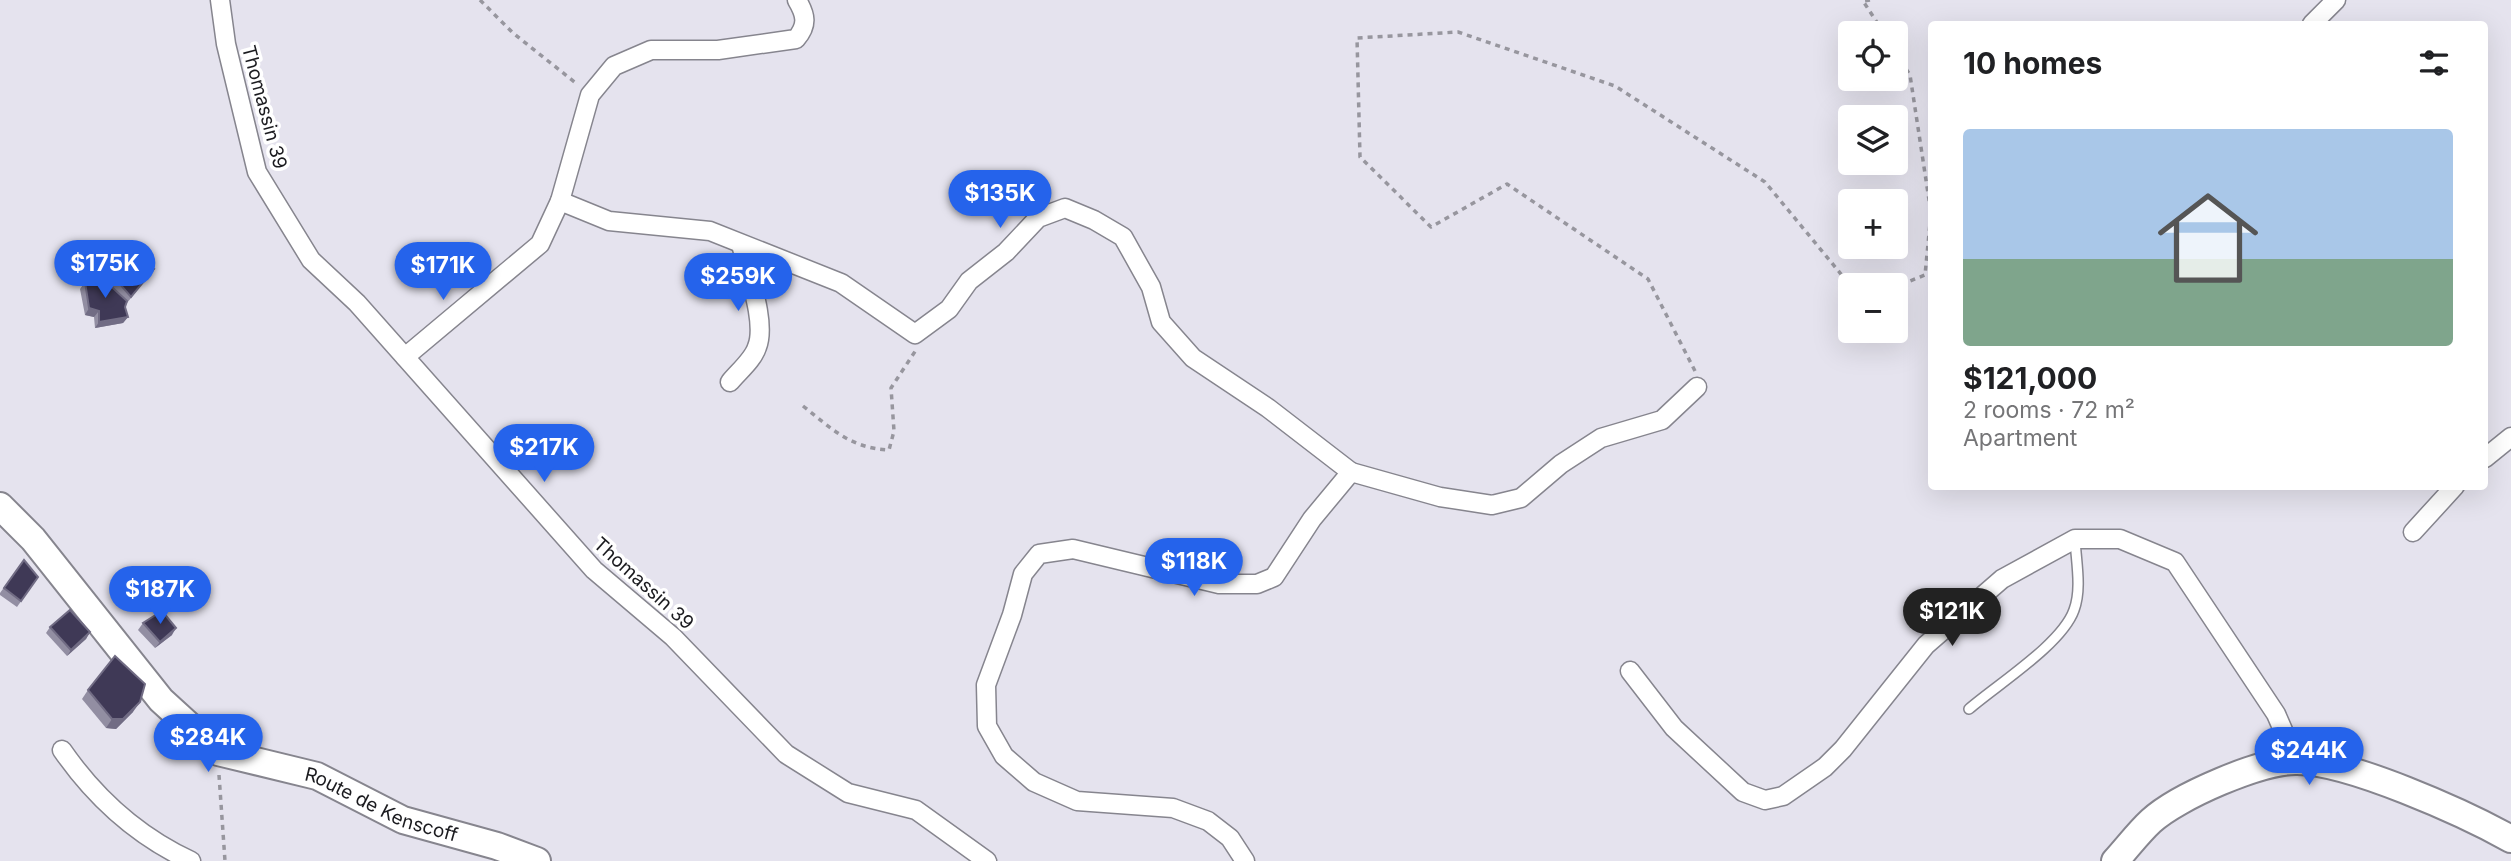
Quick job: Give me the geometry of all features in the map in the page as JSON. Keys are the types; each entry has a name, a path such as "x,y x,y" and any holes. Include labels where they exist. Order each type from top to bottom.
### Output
{"main road":[{"name":"Route de Kenscoff","path":"0,506 33,539 161,700 218,752 317,776 403,820 532,860"},
{"path":"2115,861 2152,820 2225,778 2295,760 2343,769 2476,819 2511,839"}],"street":[{"name":"Thomassin 39","path":"220,0 226,44 257,172 311,260 357,303 594,570 673,637 786,754 848,793 916,810 988,861"},
{"path":"405,356 540,244 560,201 590,94 614,66 651,50 718,50 796,39 805,22 805,13 797,0"},
{"path":"2315,21 2336,0"},
{"path":"560,201 608,221 710,231 841,283 915,334 949,309 969,281 1006,252 1038,218 1065,208 1094,219 1123,237 1151,287 1161,322 1193,358 1268,408 1351,472 1440,498 1492,505 1521,498 1561,464 1601,438 1662,420 1697,387"},
{"path":"730,382 757,350 760,337 759,318 741,244"},
{"path":"2488,456 2511,437"},
{"path":"1245,861 1230,838 1208,821 1173,808 1077,802 1034,782 1004,756 987,726 986,685 1012,615 1023,574 1039,554 1073,549 1219,584 1257,584 1274,577 1312,519 1351,472"},
{"path":"2413,532 2451,490"},
{"path":"1630,671 1674,728 1743,792 1765,800 1783,796 1825,767 1843,749 1926,645 2002,579 2075,539 2120,539 2175,562 2276,714 2295,760"},
{"path":"62,751 84,782 143,836 191,861"}],"lane":[{"path":"1969,709 2051,643 2064,627 2074,609 2078,583 2075,539"}],"path":[{"path":"480,0 513,33 590,94"},
{"path":"1864,0 1870,0"},
{"path":"1870,0 1863,1 1876,21"},
{"path":"1697,387 1695,367 1648,279 1507,184 1431,227 1360,157 1357,38 1458,32 1615,86 1765,182 1840,273"},
{"path":"1908,72 1928,193"},
{"path":"1908,282 1925,275 1928,244"},
{"path":"803,406 858,445 889,450 894,432 891,388 916,352 915,334"},
{"path":"218,752 225,861"}],"building":[{"path":"120,245 154,269 131,297 101,262"},
{"path":"100,276 127,301 125,307 128,317 99,322 99,311 89,308 85,282"},
{"path":"24,560 38,577 21,601 4,588"},
{"path":"70,610 90,632 71,650 50,627"},
{"path":"162,611 176,628 160,642 143,623"},
{"path":"115,656 145,684 140,702 123,719 112,719 88,690"}]}
